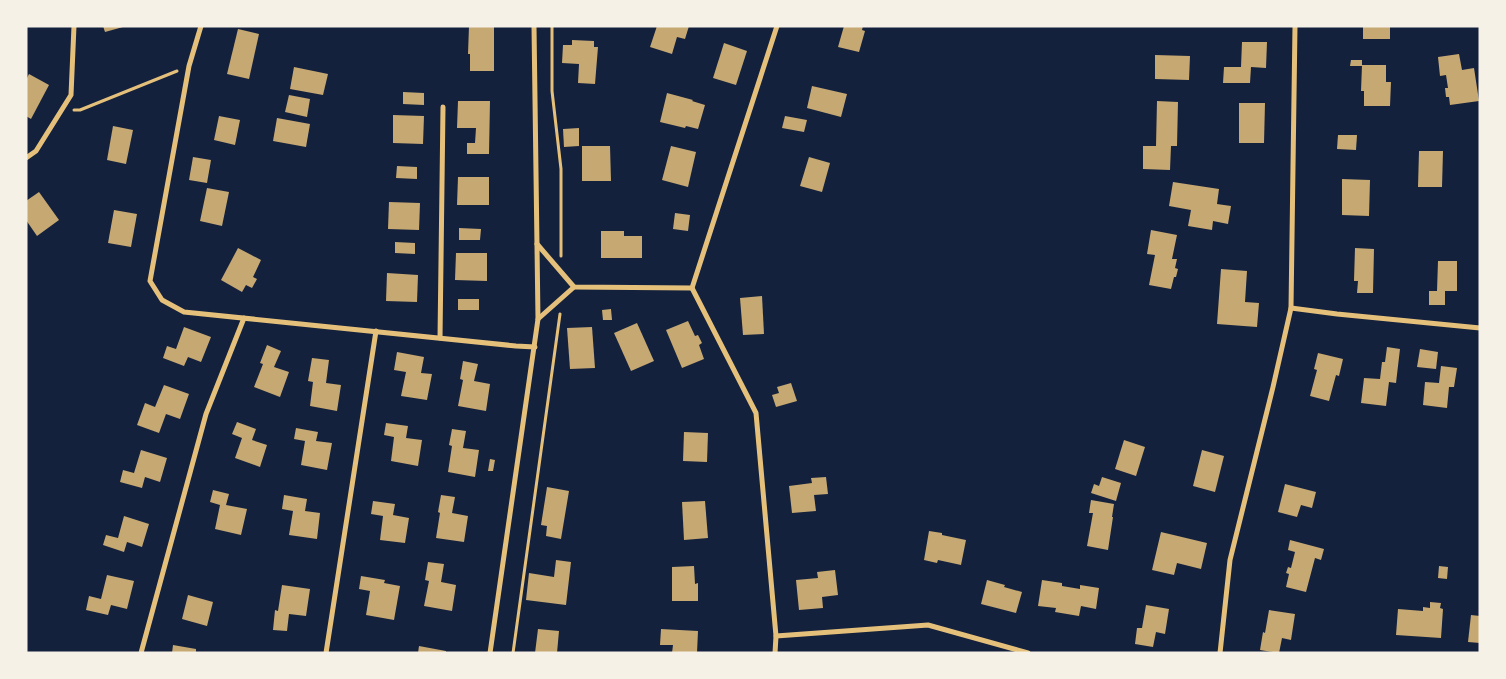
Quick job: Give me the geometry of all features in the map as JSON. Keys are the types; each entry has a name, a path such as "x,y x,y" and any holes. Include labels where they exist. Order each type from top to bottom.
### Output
{"street":[{"path":"26,158 36,151 71,95 74,26"},
{"path":"201,26 189,66 150,281 162,300 184,312 535,347"},
{"path":"490,653 538,319 534,26"},
{"path":"775,653 776,636 756,414 692,288 776,26"},
{"path":"1220,653 1230,560 1291,308 1295,26"},
{"path":"440,338 443,107"},
{"path":"537,243 574,287"},
{"path":"538,319 574,287 692,288"},
{"path":"1291,308 1480,328"},
{"path":"141,653 206,414 244,318"},
{"path":"326,653 376,332"},
{"path":"776,636 928,625 1028,653"}],"path":[{"path":"62,110 80,110 189,66"}],"building":[{"path":"103,26 123,26 123,27 105,32"},
{"path":"469,26 494,26 494,71 470,71 470,54 468,54"},
{"path":"657,26 689,26 685,39 677,37 672,54 650,47"},
{"path":"844,26 863,26 862,30 865,31 859,52 838,47"},
{"path":"1363,26 1390,26 1390,39 1363,39"},
{"path":"238,29 259,34 249,79 227,74"},
{"path":"572,40 594,41 594,47 598,47 595,84 578,83 579,64 562,63 563,45 572,45"},
{"path":"1242,42 1267,42 1266,68 1251,67 1250,83 1223,83 1224,67 1241,67"},
{"path":"724,43 747,51 736,85 713,78"},
{"path":"1459,54 1462,70 1474,68 1479,101 1450,105 1449,97 1446,97 1445,88 1448,88 1446,75 1440,76 1438,57"},
{"path":"1155,55 1190,56 1189,80 1155,79"},
{"path":"1351,60 1362,60 1362,66 1350,66"},
{"path":"1362,65 1386,65 1386,82 1391,82 1390,106 1364,106 1364,91 1361,91"},
{"path":"294,67 328,74 323,95 290,89"},
{"path":"29,74 49,85 31,119 26,116 26,80"},
{"path":"812,86 847,94 841,117 807,108"},
{"path":"403,92 424,93 424,105 403,104"},
{"path":"667,93 705,105 698,129 660,122"},
{"path":"289,95 310,99 307,117 285,112"},
{"path":"458,101 490,101 489,154 467,154 467,143 475,143 476,128 457,128"},
{"path":"1157,101 1178,102 1177,146 1171,146 1170,170 1143,169 1143,146 1156,146"},
{"path":"1239,103 1265,103 1264,143 1239,143"},
{"path":"393,115 424,116 423,144 393,143"},
{"path":"219,116 240,120 235,145 214,140"},
{"path":"785,116 807,120 804,132 782,128"},
{"path":"277,118 310,124 306,147 273,141"},
{"path":"113,126 133,130 126,164 107,160"},
{"path":"579,128 579,146 564,147 563,129"},
{"path":"1338,135 1357,135 1356,150 1337,149"},
{"path":"582,146 610,146 611,181 582,181"},
{"path":"671,146 696,152 688,187 662,180"},
{"path":"1419,151 1443,151 1442,187 1418,187"},
{"path":"193,157 211,160 207,183 189,180"},
{"path":"809,157 830,163 822,192 800,186"},
{"path":"397,166 417,167 417,179 396,178"},
{"path":"458,177 489,177 489,205 457,205"},
{"path":"1342,179 1370,180 1369,216 1342,215"},
{"path":"1173,182 1219,189 1217,204 1231,206 1228,224 1213,221 1212,230 1188,226 1191,210 1169,206"},
{"path":"207,188 229,192 222,226 200,221"},
{"path":"39,192 59,220 37,236 26,220 26,201"},
{"path":"389,202 420,203 419,230 388,229"},
{"path":"114,210 137,214 131,247 108,243"},
{"path":"675,213 690,215 688,231 673,229"},
{"path":"459,228 481,229 480,240 459,240"},
{"path":"1151,230 1177,235 1172,259 1177,259 1175,268 1178,269 1171,289 1149,285 1155,255 1147,254"},
{"path":"601,231 624,231 624,236 642,236 642,258 601,258"},
{"path":"395,242 415,243 415,254 395,253"},
{"path":"238,248 261,260 253,277 257,279 252,288 246,285 242,292 221,280"},
{"path":"1355,248 1374,249 1373,293 1357,293 1358,281 1354,281"},
{"path":"456,253 487,253 487,281 455,280"},
{"path":"1438,261 1457,261 1457,291 1445,291 1445,305 1429,305 1429,291 1437,291"},
{"path":"1221,269 1247,271 1245,302 1259,303 1257,327 1217,324"},
{"path":"387,273 418,275 417,302 386,301"},
{"path":"762,296 764,334 743,335 740,298"},
{"path":"458,299 479,299 479,310 458,310"},
{"path":"611,309 612,320 603,320 602,310"},
{"path":"688,321 695,336 698,335 702,343 699,345 704,359 682,368 666,330"},
{"path":"637,323 654,361 631,371 614,333"},
{"path":"184,327 211,337 201,362 188,357 184,366 163,358 167,346 176,349"},
{"path":"592,327 595,368 570,369 567,328"},
{"path":"267,345 281,351 274,367 289,372 280,397 254,387 263,364 260,363"},
{"path":"1387,347 1400,349 1396,383 1389,382 1386,406 1361,403 1364,378 1380,379 1382,362 1385,362"},
{"path":"1420,349 1438,352 1436,369 1417,367"},
{"path":"397,352 424,357 421,373 432,374 427,400 401,396 406,372 394,370"},
{"path":"1318,353 1343,359 1339,376 1336,375 1329,401 1310,396 1317,370 1314,369"},
{"path":"312,358 329,360 326,383 341,385 337,411 310,406 313,382 308,381"},
{"path":"463,361 478,364 474,381 490,384 486,411 458,406 463,380 460,379"},
{"path":"1441,366 1457,368 1454,387 1449,387 1447,408 1423,405 1425,382 1439,383"},
{"path":"791,383 797,401 776,407 772,395 779,393 777,387"},
{"path":"164,385 189,394 180,419 166,414 159,433 137,425 145,403 155,407"},
{"path":"237,422 256,429 252,440 267,445 260,467 235,458 242,438 232,434"},
{"path":"386,423 408,426 406,438 422,440 418,466 391,461 394,437 384,435"},
{"path":"296,428 318,432 316,441 332,443 327,470 301,465 305,441 294,439"},
{"path":"452,429 466,431 463,448 479,450 475,477 448,472 452,446 449,445"},
{"path":"684,432 708,433 707,462 683,461"},
{"path":"1124,440 1145,447 1136,476 1115,469"},
{"path":"141,450 167,458 160,482 145,477 142,488 120,482 123,470 134,473"},
{"path":"1202,450 1224,456 1215,492 1193,486"},
{"path":"490,459 495,460 493,471 488,471"},
{"path":"826,477 828,494 814,495 816,511 792,513 789,486 812,483 811,478"},
{"path":"1102,477 1121,483 1116,501 1091,493 1094,484 1099,486"},
{"path":"1285,484 1316,492 1312,508 1301,505 1297,517 1278,512"},
{"path":"547,487 569,491 561,539 546,536 547,526 541,525"},
{"path":"213,490 229,494 226,505 247,509 241,535 215,529 220,505 210,502"},
{"path":"284,495 307,499 305,511 320,513 317,539 289,535 293,511 282,509"},
{"path":"441,495 455,497 452,513 468,516 464,542 436,538"},
{"path":"1091,500 1114,504 1108,550 1087,546 1093,513 1089,513"},
{"path":"373,501 395,504 393,515 409,518 405,543 380,540 383,516 371,514"},
{"path":"705,501 708,538 684,540 682,502"},
{"path":"124,516 149,524 142,547 127,542 124,552 103,545 106,535 118,538"},
{"path":"929,531 966,540 961,565 938,560 937,563 924,560"},
{"path":"1161,532 1207,543 1201,569 1177,563 1174,575 1152,570"},
{"path":"1290,540 1324,549 1321,560 1315,558 1306,592 1286,587 1289,574 1286,573 1288,567 1291,568 1295,552 1288,550"},
{"path":"556,560 571,562 566,605 526,600 529,573 554,577"},
{"path":"428,562 444,564 441,582 456,585 452,611 424,606 429,581 425,580"},
{"path":"694,566 695,584 698,583 698,601 672,601 672,567"},
{"path":"1439,566 1448,567 1447,579 1438,578"},
{"path":"835,570 838,595 822,597 823,608 799,610 796,580 818,578 817,572"},
{"path":"107,575 134,581 127,609 111,605 108,615 86,610 89,596 101,599"},
{"path":"361,576 385,580 384,583 400,586 394,620 366,615 370,591 359,589"},
{"path":"987,580 1022,592 1016,613 981,604"},
{"path":"1042,580 1062,583 1062,586 1080,589 1080,585 1099,588 1096,609 1081,606 1079,616 1055,612 1056,608 1038,606"},
{"path":"282,585 310,589 306,616 289,614 287,631 273,630 275,610 278,611"},
{"path":"188,595 213,602 207,626 182,619"},
{"path":"1430,602 1441,603 1440,608 1443,609 1441,638 1396,635 1398,609 1423,611 1423,607 1430,608"},
{"path":"1146,605 1169,609 1165,634 1156,632 1153,647 1135,644 1137,628 1142,628"},
{"path":"1269,610 1295,614 1291,640 1282,638 1279,653 1260,650"},
{"path":"1471,615 1480,616 1480,643 1468,642"},
{"path":"538,629 559,631 557,653 535,653"},
{"path":"661,629 698,631 697,653 672,653 673,645 660,645"},
{"path":"173,645 196,649 196,653 172,653"},
{"path":"419,646 446,651 446,653 418,653"}]}
